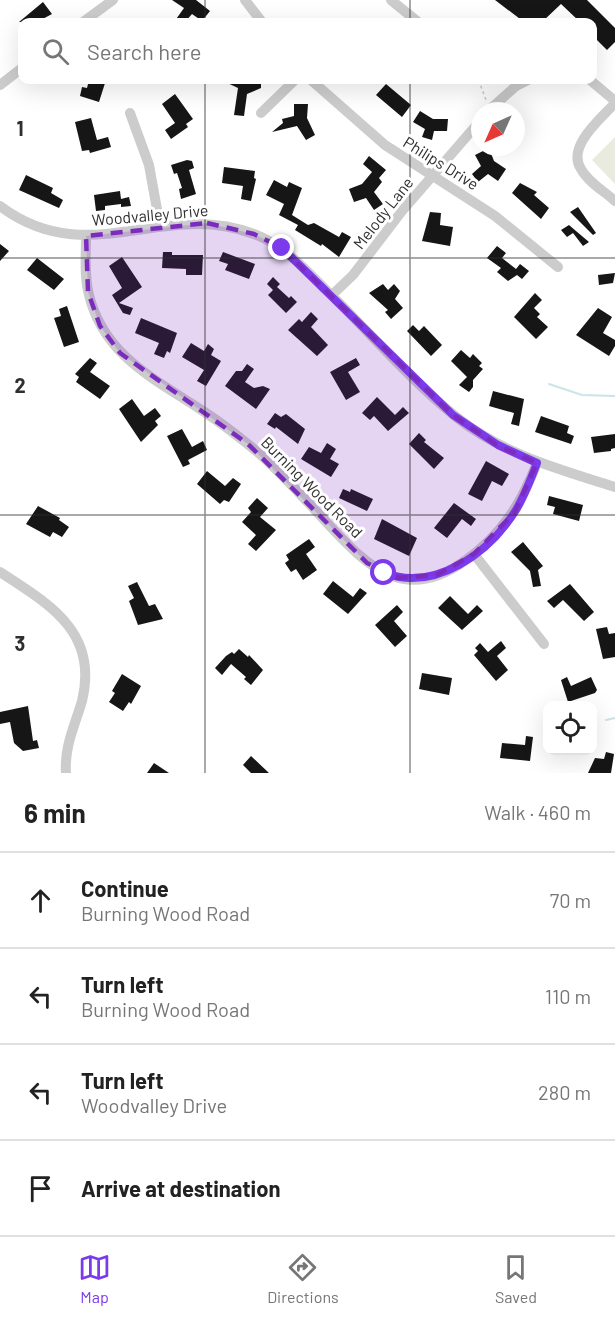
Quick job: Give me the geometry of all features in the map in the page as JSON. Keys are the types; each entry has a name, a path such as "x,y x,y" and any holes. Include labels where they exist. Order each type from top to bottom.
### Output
{"street":[{"path":"88,18 113,0"},
{"path":"245,0 259,18"},
{"path":"391,0 413,18"},
{"path":"0,85 18,71"},
{"path":"261,113 292,84"},
{"name":"Philips Drive","path":"315,84 369,132 431,177 503,222 558,267"},
{"path":"498,102 520,84"},
{"path":"595,84 615,102 584,138 578,155 580,169 615,201"},
{"path":"130,113 149,165 160,226"},
{"name":"Melody Lane","path":"332,295 359,267 471,131"},
{"name":"Woodvalley Drive","path":"0,206 34,225 86,236 160,226 207,223 254,234 282,248 453,415 498,445 537,463 615,487"},
{"name":"Burning Wood Road","path":"86,236 88,292 100,326 120,353 143,374 204,411 248,444 367,563 392,576 420,579 445,572 474,554 498,533 515,512 537,463"},
{"path":"474,554 544,644"},
{"path":"0,572 53,607 78,642 84,664 84,687 66,754 66,773"}],"path":[{"path":"480,84 486,102"}],"highlighted area":[{"path":"207,223 254,234 282,248 453,415 497,445 537,463 515,512 474,554 437,575 399,578 367,563 248,444 120,353 100,326 88,292 86,236"}],"shaded area":[{"path":"615,137 615,184 592,160"}],"building":[{"path":"172,0 196,0 210,11 204,18 198,18 192,14 188,18 177,18 184,8"},
{"path":"495,0 587,0 615,28 615,42 607,50 597,40 597,18 576,18 561,4 546,18 519,18"},
{"path":"43,2 52,14 44,18 24,18"},
{"path":"88,84 105,84 99,102 80,96 82,87 87,88"},
{"path":"230,84 261,84 261,88 247,94 244,116 234,115 238,88"},
{"path":"386,84 411,105 402,117 376,95"},
{"path":"175,94 193,119 186,124 188,127 171,139 165,130 175,123 162,104"},
{"path":"294,104 308,104 307,118 315,135 306,140 297,126 272,132 283,123 282,119 294,116"},
{"path":"420,111 433,119 448,119 447,131 434,131 432,140 422,137 425,129 413,122"},
{"path":"91,118 97,140 108,137 111,147 90,153 89,150 82,151 75,122"},
{"path":"369,156 386,170 379,178 382,182 374,192 383,204 374,210 366,198 354,202 349,189 362,184 372,172 363,164"},
{"path":"476,156 492,156 494,161 506,169 498,181 488,174 478,182 472,174 481,166"},
{"path":"187,160 192,161 194,168 189,170 196,194 181,199 179,189 182,188 177,173 174,174 171,165"},
{"path":"224,167 255,171 254,178 256,179 251,201 241,199 243,186 222,183"},
{"path":"26,175 53,188 51,193 63,200 59,208 19,190"},
{"path":"274,180 287,187 289,182 302,188 292,215 308,225 314,223 339,237 342,232 351,237 339,257 322,244 321,246 295,230 298,225 279,215 284,204 266,195"},
{"path":"520,183 537,192 534,195 549,208 541,219 512,193"},
{"path":"120,191 121,199 129,197 131,206 121,207 121,204 105,206 105,210 96,211 94,195"},
{"path":"578,207 596,233 593,235 570,212"},
{"path":"430,212 441,213 440,225 453,227 450,246 422,241"},
{"path":"569,225 589,242 583,246 573,233 567,237 561,230"},
{"path":"0,244 9,251 0,261"},
{"path":"497,246 506,253 502,258 516,269 520,264 529,271 522,279 517,275 508,281 497,272 501,268 487,258"},
{"path":"163,252 172,252 172,255 203,255 202,275 186,275 186,269 162,268"},
{"path":"223,252 255,264 249,279 225,270 228,264 219,261"},
{"path":"122,257 142,287 119,303 133,308 130,315 123,313 112,295 122,288 109,266"},
{"path":"37,258 64,279 54,290 27,270"},
{"path":"615,273 613,283 599,285 598,275"},
{"path":"273,277 280,284 277,287 297,302 286,313 268,295 273,290 267,284"},
{"path":"383,284 388,290 394,284 400,291 395,299 403,308 391,319 385,312 388,310 369,293"},
{"path":"535,293 542,300 534,308 540,314 537,317 548,327 536,339 514,317"},
{"path":"67,306 79,342 64,347 54,318 61,316 59,309"},
{"path":"598,308 612,317 603,333 615,340 615,346 609,356 576,335"},
{"path":"311,312 318,319 311,327 328,345 317,356 288,330 299,319 302,322"},
{"path":"141,318 177,333 170,353 167,351 164,358 154,354 159,343 135,333"},
{"path":"413,325 419,331 424,326 442,345 431,356 407,331"},
{"path":"191,343 204,351 208,344 214,349 211,355 221,361 206,386 197,381 204,370 182,357"},
{"path":"461,350 470,358 473,354 482,363 479,366 483,369 473,380 473,387 469,392 459,385 467,377 451,361"},
{"path":"90,358 97,363 90,372 110,386 100,399 76,382 79,377 75,374"},
{"path":"356,358 360,365 348,372 360,392 346,400 330,372"},
{"path":"247,364 254,369 245,382 254,388 263,386 270,389 256,409 225,386 236,371 242,371"},
{"path":"493,391 524,399 519,426 511,424 514,413 489,406"},
{"path":"377,397 395,415 403,407 409,413 388,431 374,416 370,420 362,413"},
{"path":"132,399 144,416 155,408 161,416 155,421 158,425 141,442 119,409"},
{"path":"275,413 281,417 286,414 305,429 298,444 276,427 275,429 267,424"},
{"path":"541,416 569,426 567,433 574,436 571,444 535,432"},
{"path":"182,429 192,447 203,441 207,450 188,460 190,464 183,467 167,436"},
{"path":"419,433 426,440 424,442 444,458 434,469 409,444"},
{"path":"615,434 615,448 611,451 594,453 591,437"},
{"path":"327,443 336,449 330,459 339,464 331,477 301,459 309,447 321,453"},
{"path":"486,461 509,474 502,486 492,481 482,501 468,494"},
{"path":"207,471 225,486 233,478 241,484 229,502 224,500 220,504 197,484"},
{"path":"343,489 350,492 351,489 373,499 367,511 339,498"},
{"path":"549,496 583,505 579,521 553,514 555,507 547,505"},
{"path":"257,498 268,508 260,517 276,530 256,551 248,544 256,535 242,522 251,512 248,508"},
{"path":"454,503 476,519 471,526 462,519 447,538 434,528"},
{"path":"38,506 60,518 59,520 69,527 62,537 53,532 50,537 26,524"},
{"path":"382,519 417,538 409,556 374,539"},
{"path":"309,539 315,547 306,554 317,570 303,580 296,569 291,572 285,563 289,560 286,555"},
{"path":"523,542 543,566 538,570 541,586 533,587 530,571 511,552"},
{"path":"333,581 353,597 360,588 367,593 348,614 323,594"},
{"path":"137,582 149,606 155,604 163,619 138,625 129,601 134,598 128,586"},
{"path":"570,584 594,612 584,621 563,600 554,608 547,601"},
{"path":"450,596 468,614 477,605 483,611 462,630 438,608"},
{"path":"397,605 403,612 394,621 407,636 395,647 375,625"},
{"path":"607,627 609,634 615,633 615,657 603,659 596,629"},
{"path":"501,641 506,648 497,656 508,670 496,681 474,655 478,651 475,648 480,643 488,652"},
{"path":"239,649 248,657 249,655 263,670 251,685 244,679 246,677 231,664 222,675 215,668 226,656 232,652 234,654"},
{"path":"422,673 452,678 449,695 419,689"},
{"path":"122,674 141,686 131,704 129,702 123,711 109,702 115,693 112,691"},
{"path":"567,677 571,686 591,677 597,690 595,693 568,701 561,680"},
{"path":"28,706 33,741 37,740 39,748 23,751 14,743 10,722 0,724 0,712"},
{"path":"526,736 533,737 530,761 500,758 502,743 525,745"},
{"path":"606,752 614,754 611,773 588,773 595,758 604,759"},
{"path":"251,756 269,773 251,773 243,765"},
{"path":"154,763 169,773 147,773"}],"waterway":[{"path":"549,384 582,395 615,396"},
{"path":"606,720 615,718"}],"route":[{"path":"282,248 453,415 510,452 537,463 524,498 515,512 498,533 461,564 445,572 420,579 399,578 384,573"}]}
